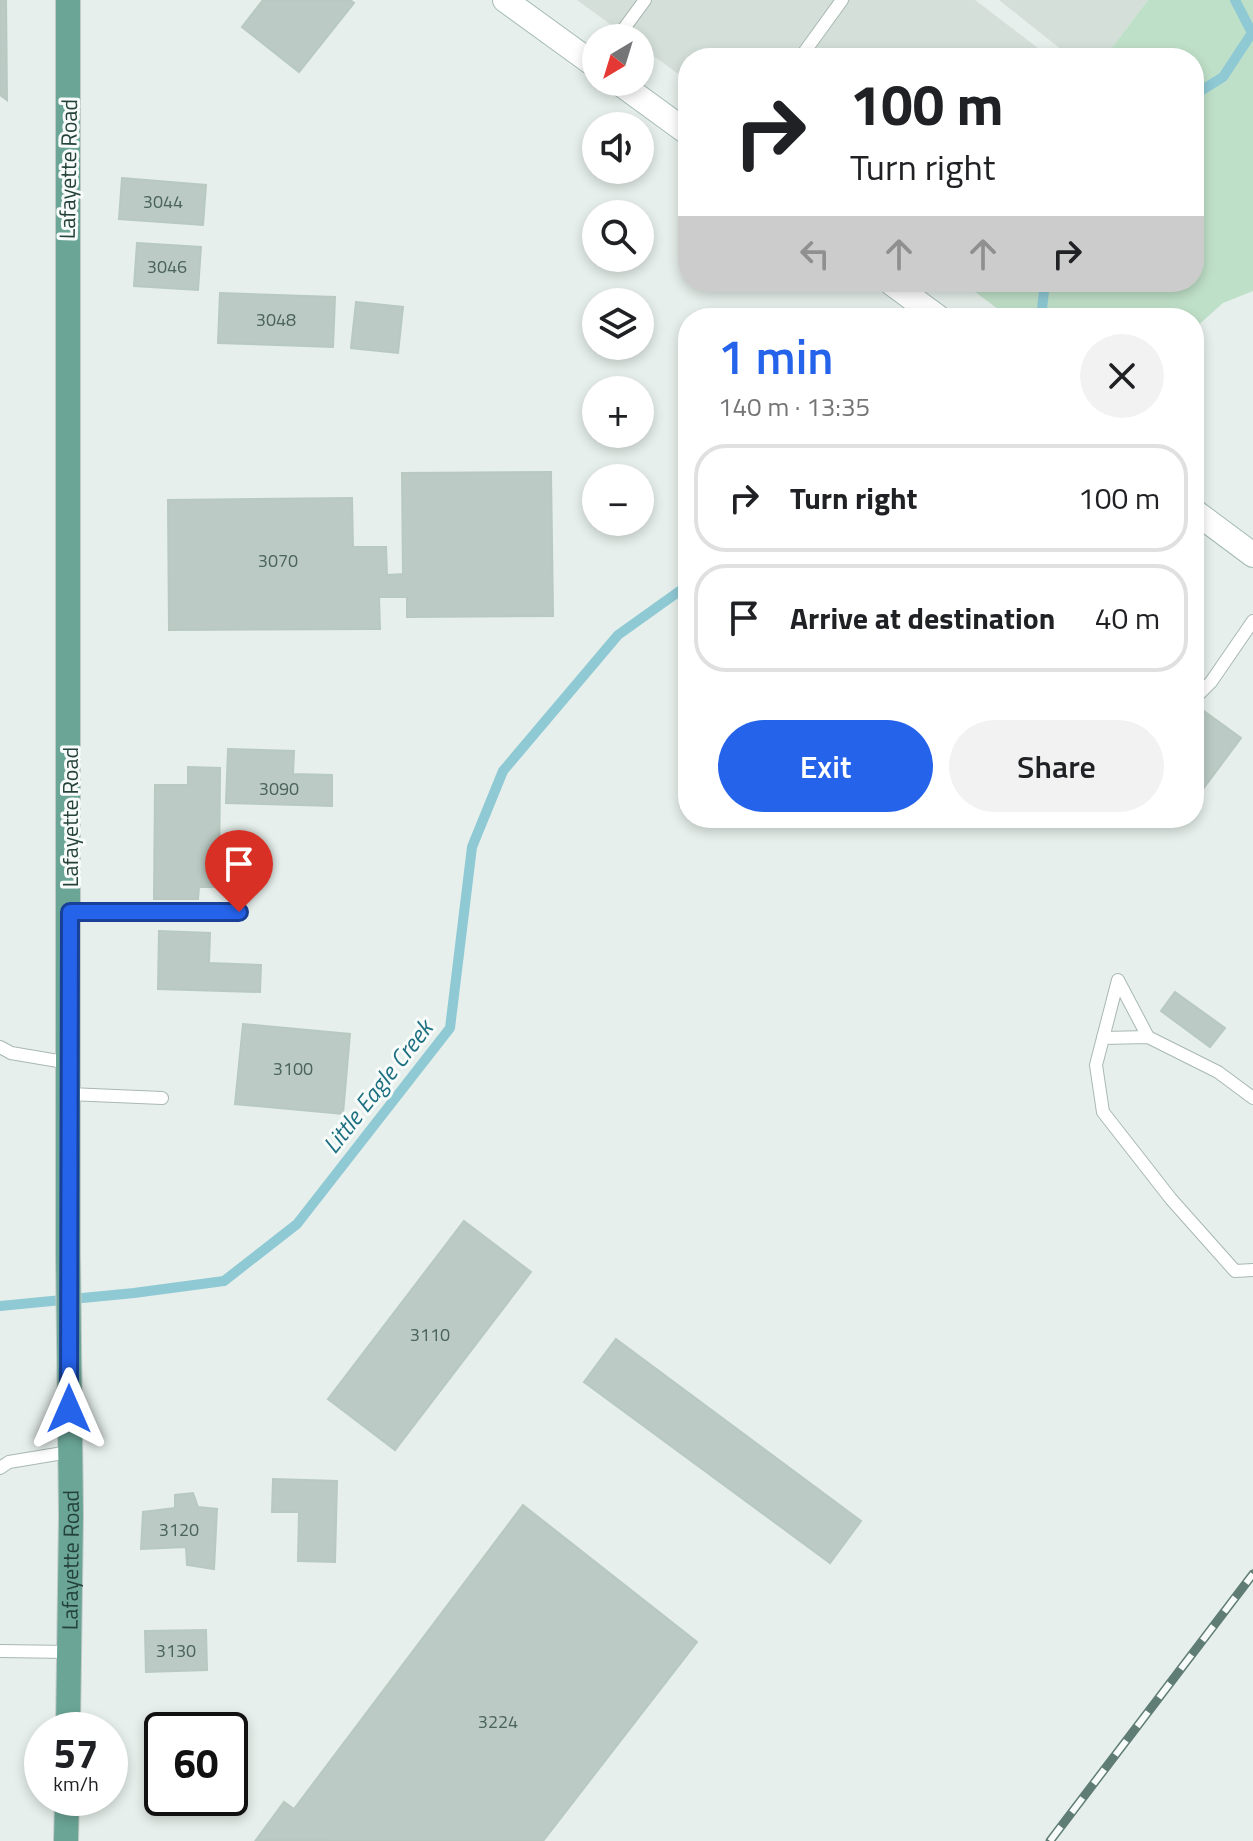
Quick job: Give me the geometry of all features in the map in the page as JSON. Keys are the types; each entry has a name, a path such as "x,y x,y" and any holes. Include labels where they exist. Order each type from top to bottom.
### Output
{"main road":[{"name":"Lafayette Road","path":"68,0 68,1712"},
{"path":"505,0 582,56"},
{"path":"637,96 678,126"},
{"path":"904,292 925,308"},
{"path":"1204,518 1253,555"},
{"path":"66,1841 67,1816"}],"lane":[{"path":"627,24 645,0"},
{"path":"807,48 842,0"},
{"path":"1204,689 1253,621"},
{"path":"70,912 239,912"},
{"path":"1148,1037 1118,980 1096,1065 1103,1112 1171,1199 1235,1271 1253,1270"},
{"path":"1103,1038 1148,1037 1218,1072 1253,1098"},
{"path":"0,1047 11,1053 70,1063"},
{"path":"69,1094 162,1098"},
{"path":"0,1468 9,1462 69,1452"},
{"path":"0,1651 69,1652"}],"shaded area":[{"path":"577,0 975,0 1038,48 678,48 678,74 654,56 654,24 610,24"},
{"path":"999,0 1148,0 1112,48 1059,48"}],"green space":[{"path":"1148,0 1253,0 1253,291 1223,303 1204,320 1204,308 997,308 975,292 1204,292 1204,48 1112,48"}],"building":[{"path":"0,0 6,0 7,100 0,95"},
{"path":"263,0 350,0 354,3 299,72 242,27"},
{"path":"122,178 206,185 203,225 119,219"},
{"path":"137,243 201,247 198,290 134,286"},
{"path":"220,293 335,297 333,347 218,343"},
{"path":"356,302 403,307 398,353 351,348"},
{"path":"551,472 553,616 407,617 407,597 379,597 380,629 169,630 168,500 352,498 353,547 386,547 387,575 403,574 402,473"},
{"path":"1204,711 1241,738 1204,788"},
{"path":"228,749 294,751 293,774 332,775 332,806 226,803"},
{"path":"188,767 220,768 219,887 199,887 198,899 154,899 155,785 188,785"},
{"path":"159,931 210,933 209,963 261,965 260,992 158,989"},
{"path":"1175,992 1225,1028 1210,1047 1161,1011"},
{"path":"243,1024 350,1034 343,1114 235,1104"},
{"path":"464,1221 531,1272 395,1450 328,1399"},
{"path":"616,1339 861,1521 830,1563 584,1382"},
{"path":"273,1479 337,1481 335,1562 298,1561 299,1512 272,1512"},
{"path":"193,1493 198,1507 217,1509 214,1569 187,1565 186,1547 141,1549 143,1512 175,1508 175,1495"},
{"path":"523,1505 697,1642 543,1841 256,1840 284,1802 294,1809"},
{"path":"206,1630 207,1670 146,1672 145,1631"}],"waterway":[{"name":"Little Eagle Creek","path":"1204,89 1223,77 1252,33 1235,0"},
{"name":"Little Eagle Creek","path":"1042,308 1044,292"},
{"name":"Little Eagle Creek","path":"0,1306 224,1281 297,1224 450,1028 472,847 503,771 618,635 678,592"}],"railway":[{"path":"1050,1841 1253,1574"}],"route":[{"path":"69,1409 70,912 239,912"}]}
